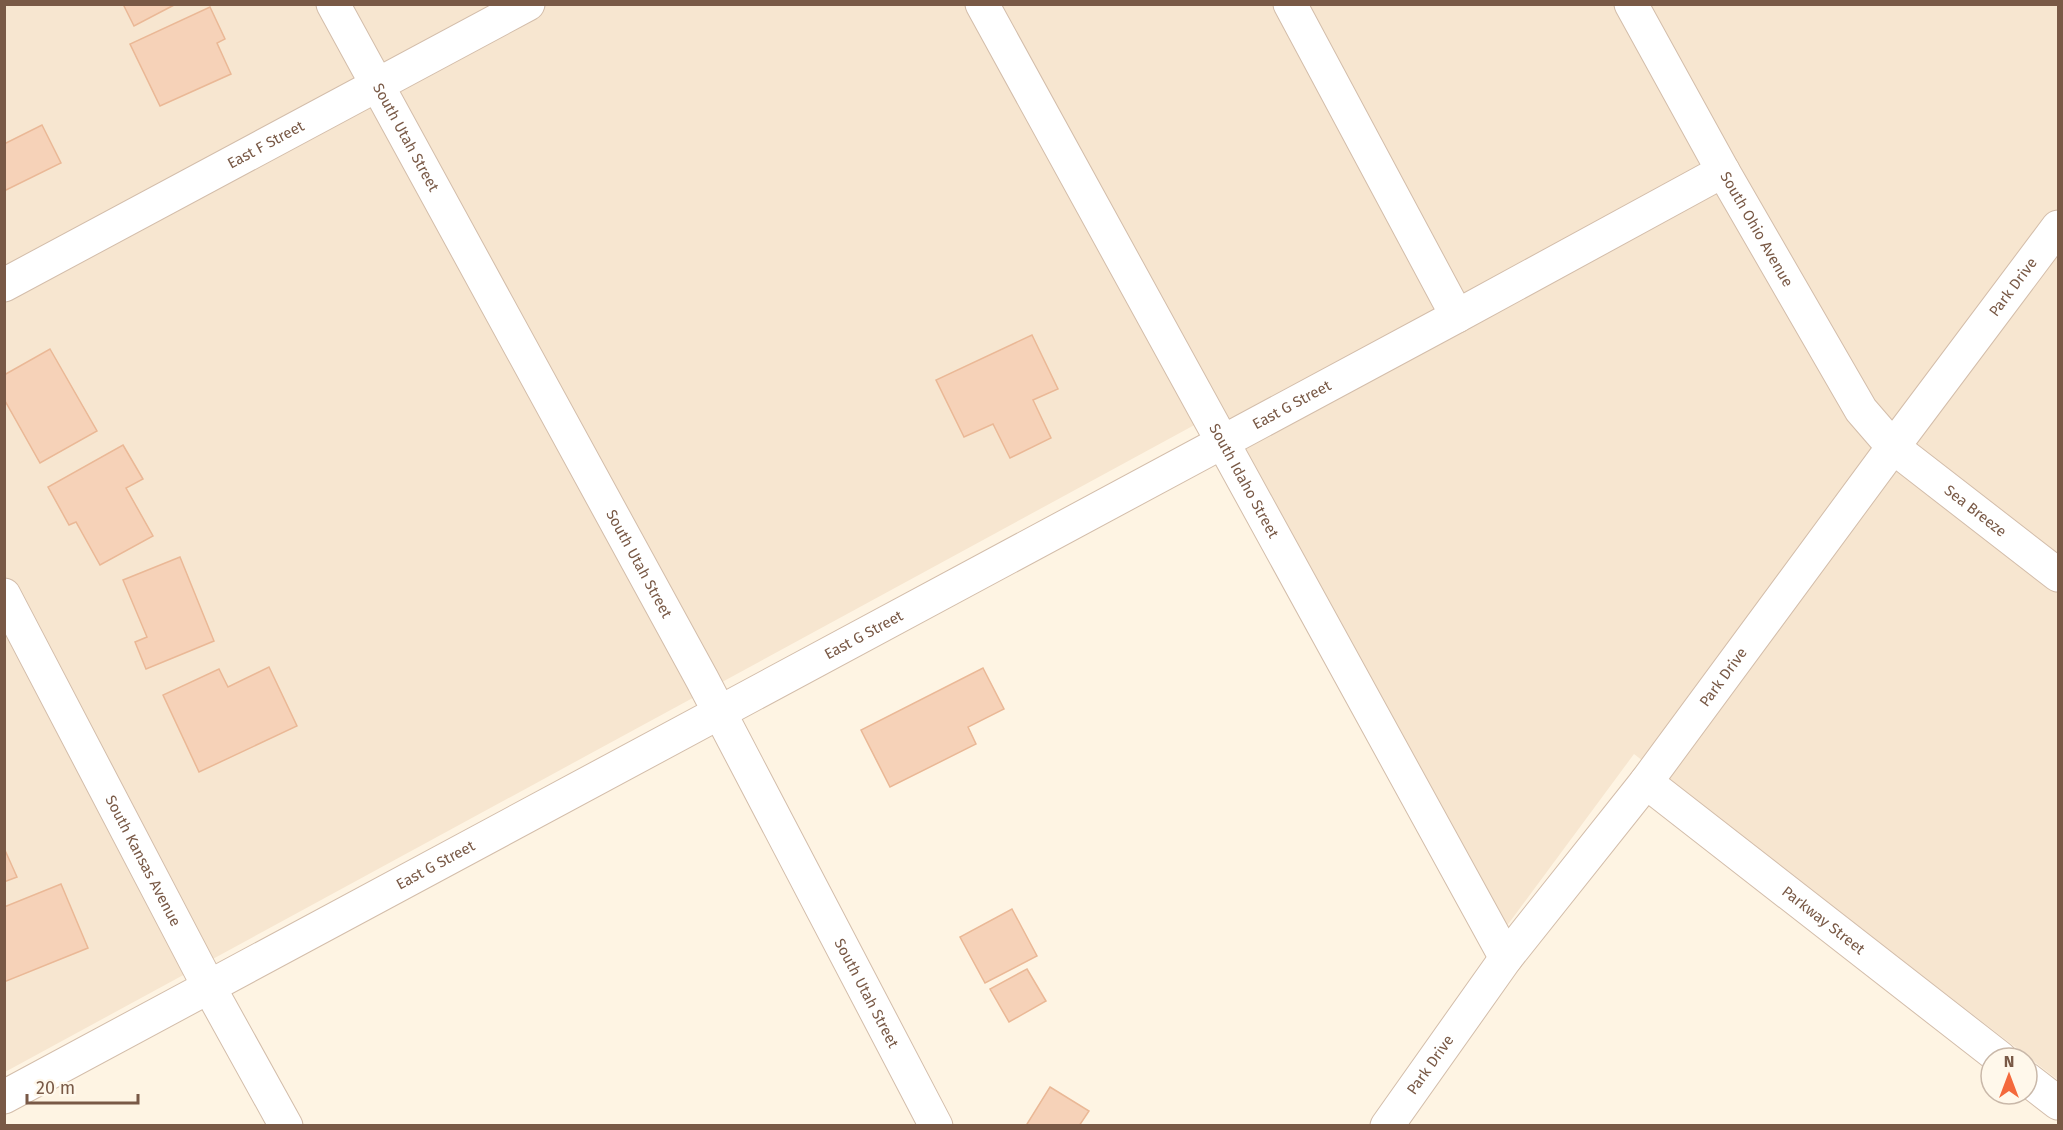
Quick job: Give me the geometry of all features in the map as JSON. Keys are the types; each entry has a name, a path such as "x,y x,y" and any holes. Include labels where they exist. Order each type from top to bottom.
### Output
{"street":[{"name":"South Utah Street","path":"333,4 719,712 936,1125"},
{"name":"East F Street","path":"4,285 528,4"},
{"name":"South Idaho Street","path":"982,4 1506,958"},
{"path":"1290,4 1457,316"},
{"name":"South Ohio Avenue","path":"1631,4 1723,171 1861,410 1893,447"},
{"name":"East G Street","path":"4,1097 1723,171"},
{"name":"Park Drive","path":"1400,1120 1506,958 1646,782 2058,227"},
{"name":"Sea Breeze","path":"1893,447 2058,575"},
{"name":"South Kansas Avenue","path":"4,595 209,987 286,1125"},
{"name":"Parkway Street","path":"1646,782 1985,1046"},
{"path":"2039,1088 2058,1103"}],"shaded area":[{"path":"5,5 2058,5 2058,1080 2039,1065 2039,1046 2014,1046 1634,754 1506,927 1222,410 5,1072"}],"building":[{"path":"123,4 176,4 134,26"},
{"path":"210,7 225,39 217,43 231,74 160,106 130,44"},
{"path":"42,125 61,163 4,191 4,144"},
{"path":"1032,335 1058,389 1033,400 1051,438 1010,458 993,424 964,437 936,380"},
{"path":"50,349 97,431 40,463 4,399 4,375"},
{"path":"123,445 143,479 126,488 153,536 100,565 76,522 69,525 48,487"},
{"path":"180,557 214,641 146,669 135,642 147,637 123,580"},
{"path":"269,667 297,726 199,772 163,695 219,669 228,687"},
{"path":"983,668 1004,709 968,727 976,744 890,787 861,730"},
{"path":"4,848 17,877 4,882"},
{"path":"61,884 88,948 4,982 4,907"},
{"path":"1012,909 1037,956 985,983 960,937"},
{"path":"1027,969 1046,1001 1009,1022 990,989"},
{"path":"1050,1087 1089,1111 1079,1126 1030,1126 1027,1124"}]}
